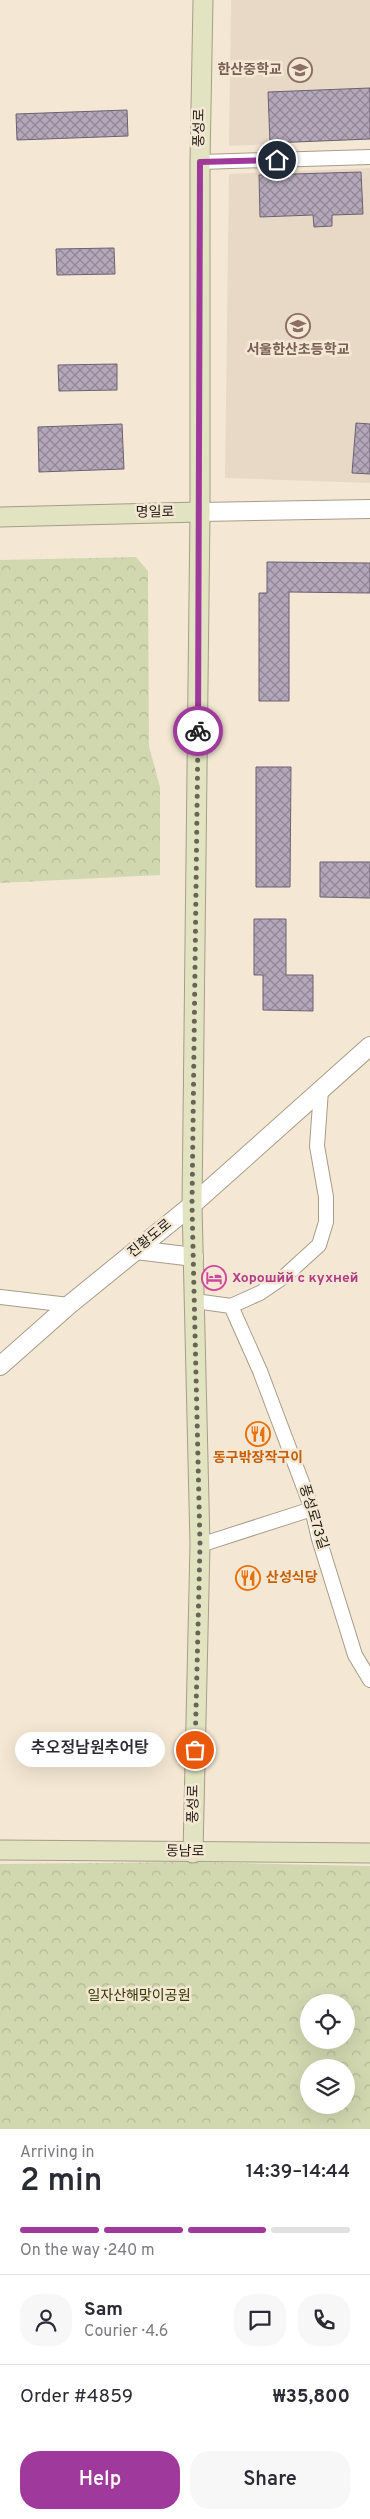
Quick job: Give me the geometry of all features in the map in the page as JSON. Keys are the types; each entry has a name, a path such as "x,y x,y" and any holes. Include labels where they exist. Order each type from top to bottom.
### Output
{"main road":[{"name":"풍성로","path":"193,1853 200,1545 192,1205 200,512 200,162 203,0"},
{"name":"명일로","path":"0,517 200,512"},
{"name":"동남로","path":"0,1850 370,1853"}],"street":[{"path":"200,162 370,157"},
{"name":"명일로","path":"200,512 370,509"},
{"name":"진황도로","path":"0,1366 69,1305 192,1205 370,1046"},
{"path":"195,1301 232,1306 260,1294 285,1276 319,1245 326,1222 326,1197 318,1146 321,1090"},
{"path":"136,1250 194,1257"},
{"path":"0,1297 69,1305"},
{"name":"풍성로73길","path":"232,1306 260,1371 312,1509 355,1655 370,1680"},
{"path":"200,1545 312,1509"}],"shaded area":[{"name":"한산중학교","path":"231,0 370,0 370,139 229,146"},
{"name":"서울한산초등학교","path":"370,168 370,483 225,478 229,174"}],"green space":[{"path":"136,557 148,571 149,746 160,787 160,875 0,883 0,560"},
{"name":"일자산해맞이공원","path":"190,1862 370,1866 370,2129 0,2129 0,1864"}],"building":[{"path":"370,88 370,139 270,143 268,92"},
{"path":"127,110 128,136 17,140 16,114"},
{"path":"361,172 363,214 332,215 332,226 314,227 313,215 260,217 259,175"},
{"path":"114,248 115,274 57,275 56,249"},
{"path":"117,364 117,390 59,391 58,365"},
{"path":"356,423 370,424 370,474 352,473"},
{"path":"122,424 124,469 39,472 38,427"},
{"path":"267,562 370,563 370,593 289,592 289,701 259,701 259,593 267,593"},
{"path":"256,767 291,767 290,887 256,887"},
{"path":"320,862 370,862 370,898 320,897"},
{"path":"254,919 286,919 286,975 313,975 313,1011 263,1010 263,975 254,975"}],"way so far":[{"path":"195,1750 200,1545 192,1205 198,731"}],"place":[{"name":"한산중학교","path":"300,70"},
{"name":"서울한산초등학교","path":"298,326"},
{"name":"Хорошйй с кухней","path":"214,1278"},
{"name":"동구밖장작구이","path":"258,1434"},
{"name":"산성식당","path":"248,1578"},
{"name":"추오정남원추어탕","path":"195,1750"}],"route":[{"path":"198,731 200,162 277,160"}]}
